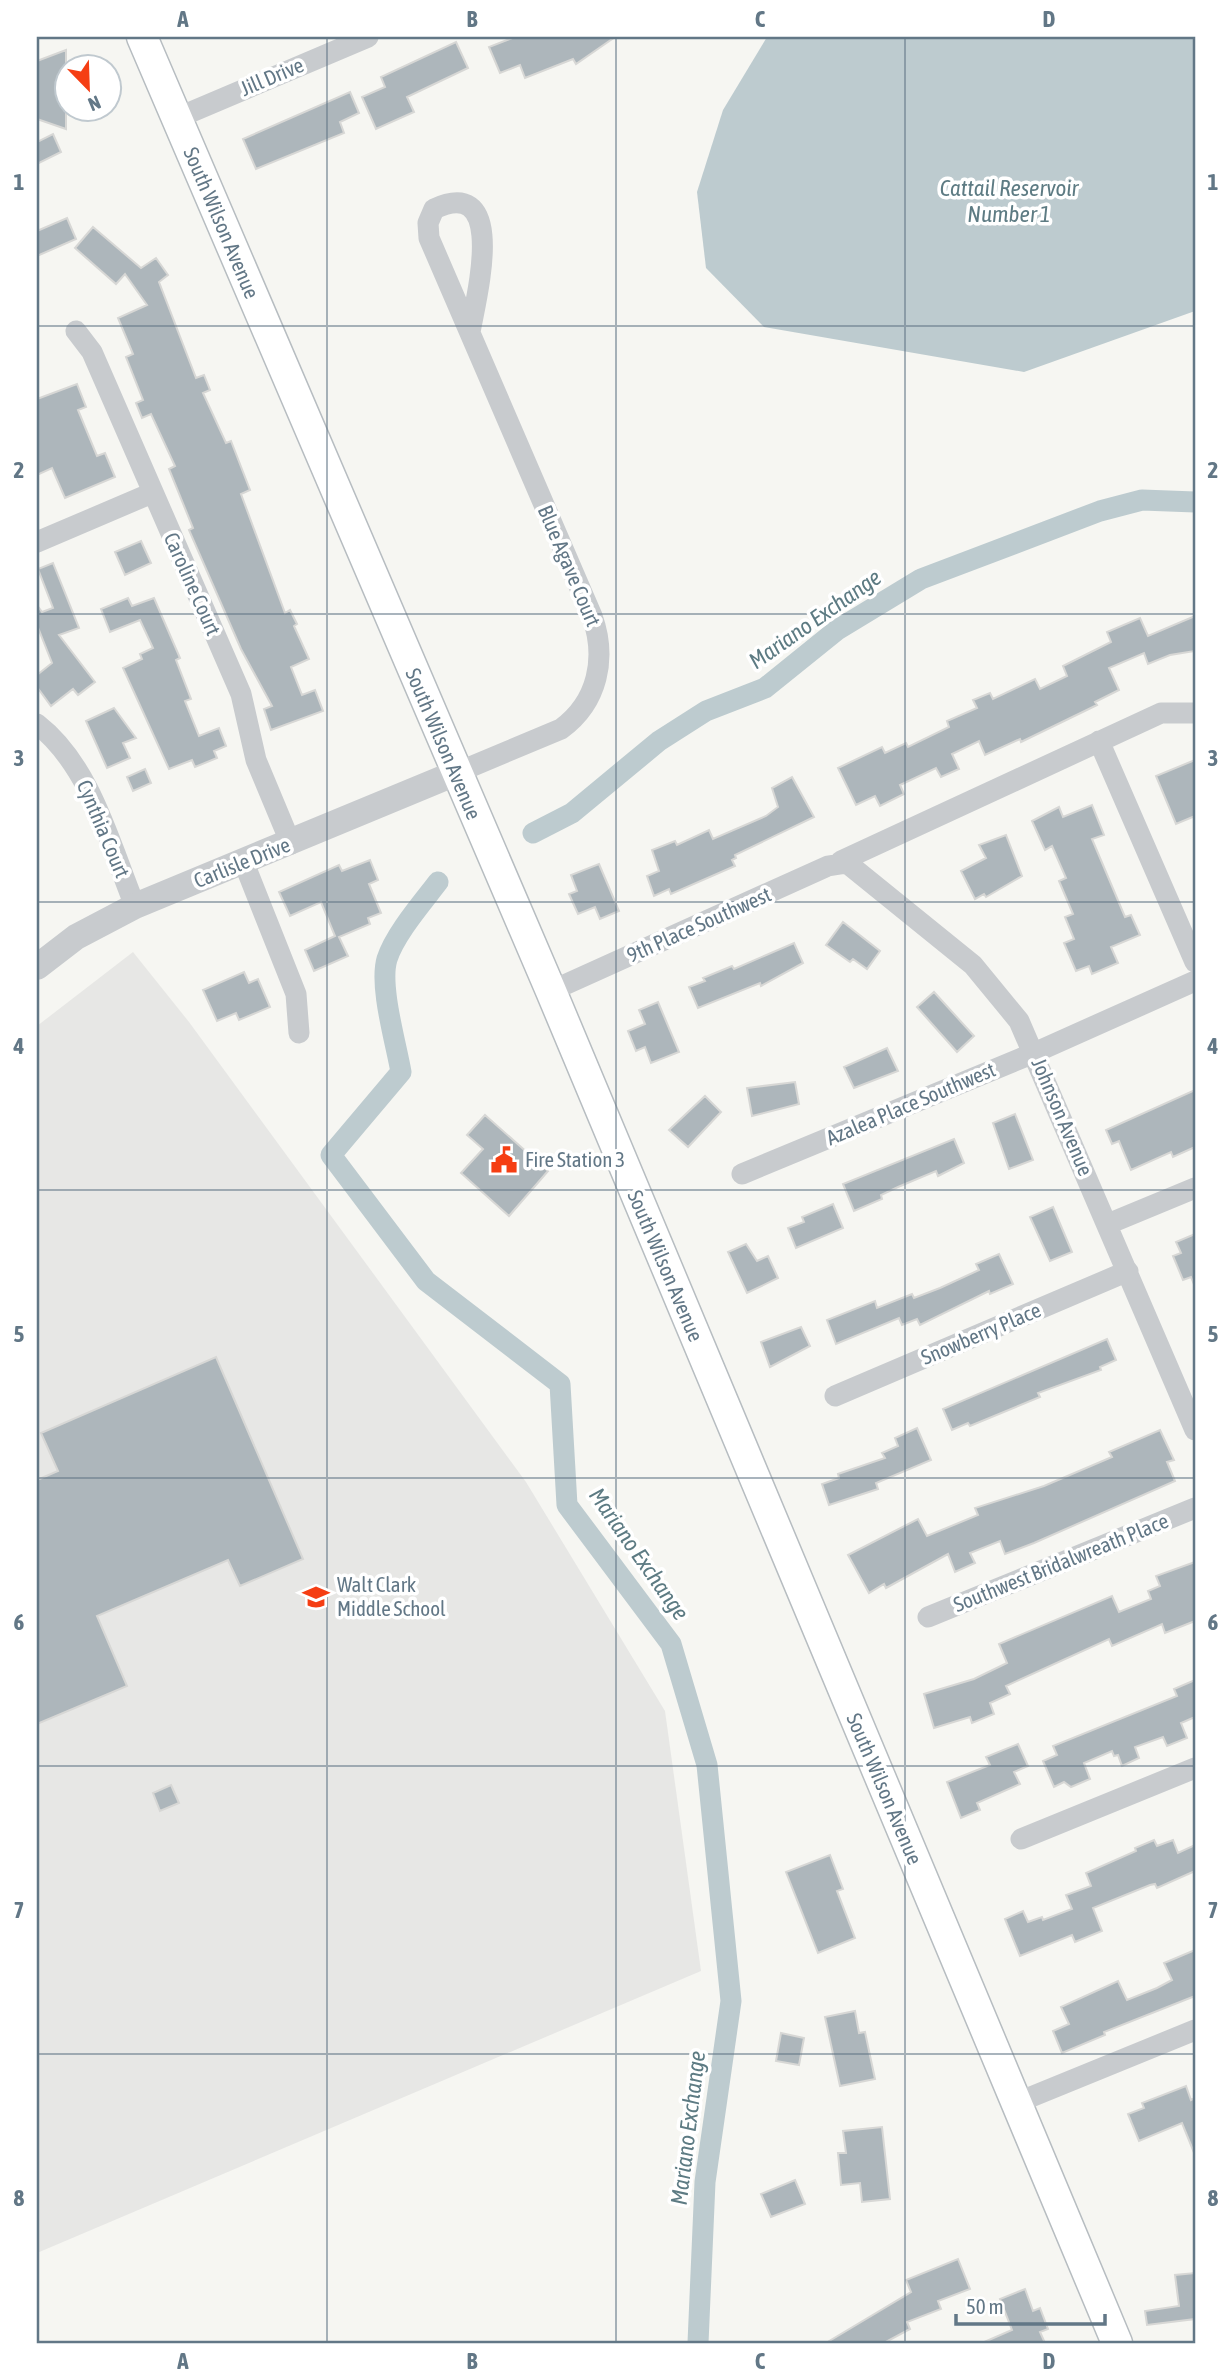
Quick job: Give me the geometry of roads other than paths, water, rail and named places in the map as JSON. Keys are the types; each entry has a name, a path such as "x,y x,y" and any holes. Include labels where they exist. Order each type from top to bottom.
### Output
{"main road":[{"name":"South Wilson Avenue","path":"142,37 551,992 1117,2343"}],"street":[{"name":"Jill Drive","path":"177,118 323,45 368,37"},
{"name":"Blue Agave Court","path":"456,773 561,729 575,719 593,687 601,662 601,648 592,616 429,238 429,223 435,209 449,203 464,204 478,215 484,232 470,332"},
{"name":"Caroline Court","path":"76,331 92,352 241,694 256,760 291,844"},
{"path":"37,542 152,493"},
{"name":"9th Place Southwest","path":"551,992 844,862 1161,713 1195,713"},
{"name":"Cynthia Court","path":"37,724 69,758 85,784 135,906"},
{"path":"1099,741 1195,962"},
{"name":"Carlisle Drive","path":"37,967 76,937 135,906 291,844 456,773"},
{"name":"Johnson Avenue","path":"844,862 972,965 1019,1021 1195,1430"},
{"path":"244,863 296,994 299,1033"},
{"name":"Azalea Place Southwest","path":"742,1174 1034,1053 1195,981"},
{"path":"1108,1224 1195,1188"},
{"name":"Snowberry Place","path":"835,1396 1128,1272"},
{"name":"Southwest Bridalwreath Place","path":"928,1618 1195,1508"},
{"path":"1021,1839 1195,1768"},
{"path":"1016,2103 1195,2030"}],"water":[{"name":"Cattail Reservoir Number 1","path":"767,37 1195,37 1195,311 1024,372 764,327 706,268 697,192 723,110"}],"waterway":[{"name":"Mariano Exchange","path":"533,833 572,813 659,741 706,711 765,688 837,630 921,579 1100,511 1142,500 1195,502"},
{"name":"Mariano Exchange","path":"438,882 402,929 387,959 385,984 401,1072 331,1155 426,1281 560,1384 567,1505 671,1644 707,1765 731,2001 705,2182 698,2343"}],"place":[{"name":"Fire Station 3","path":"504,1160"},
{"name":"Walt Clark Middle School","path":"316,1597"}]}
